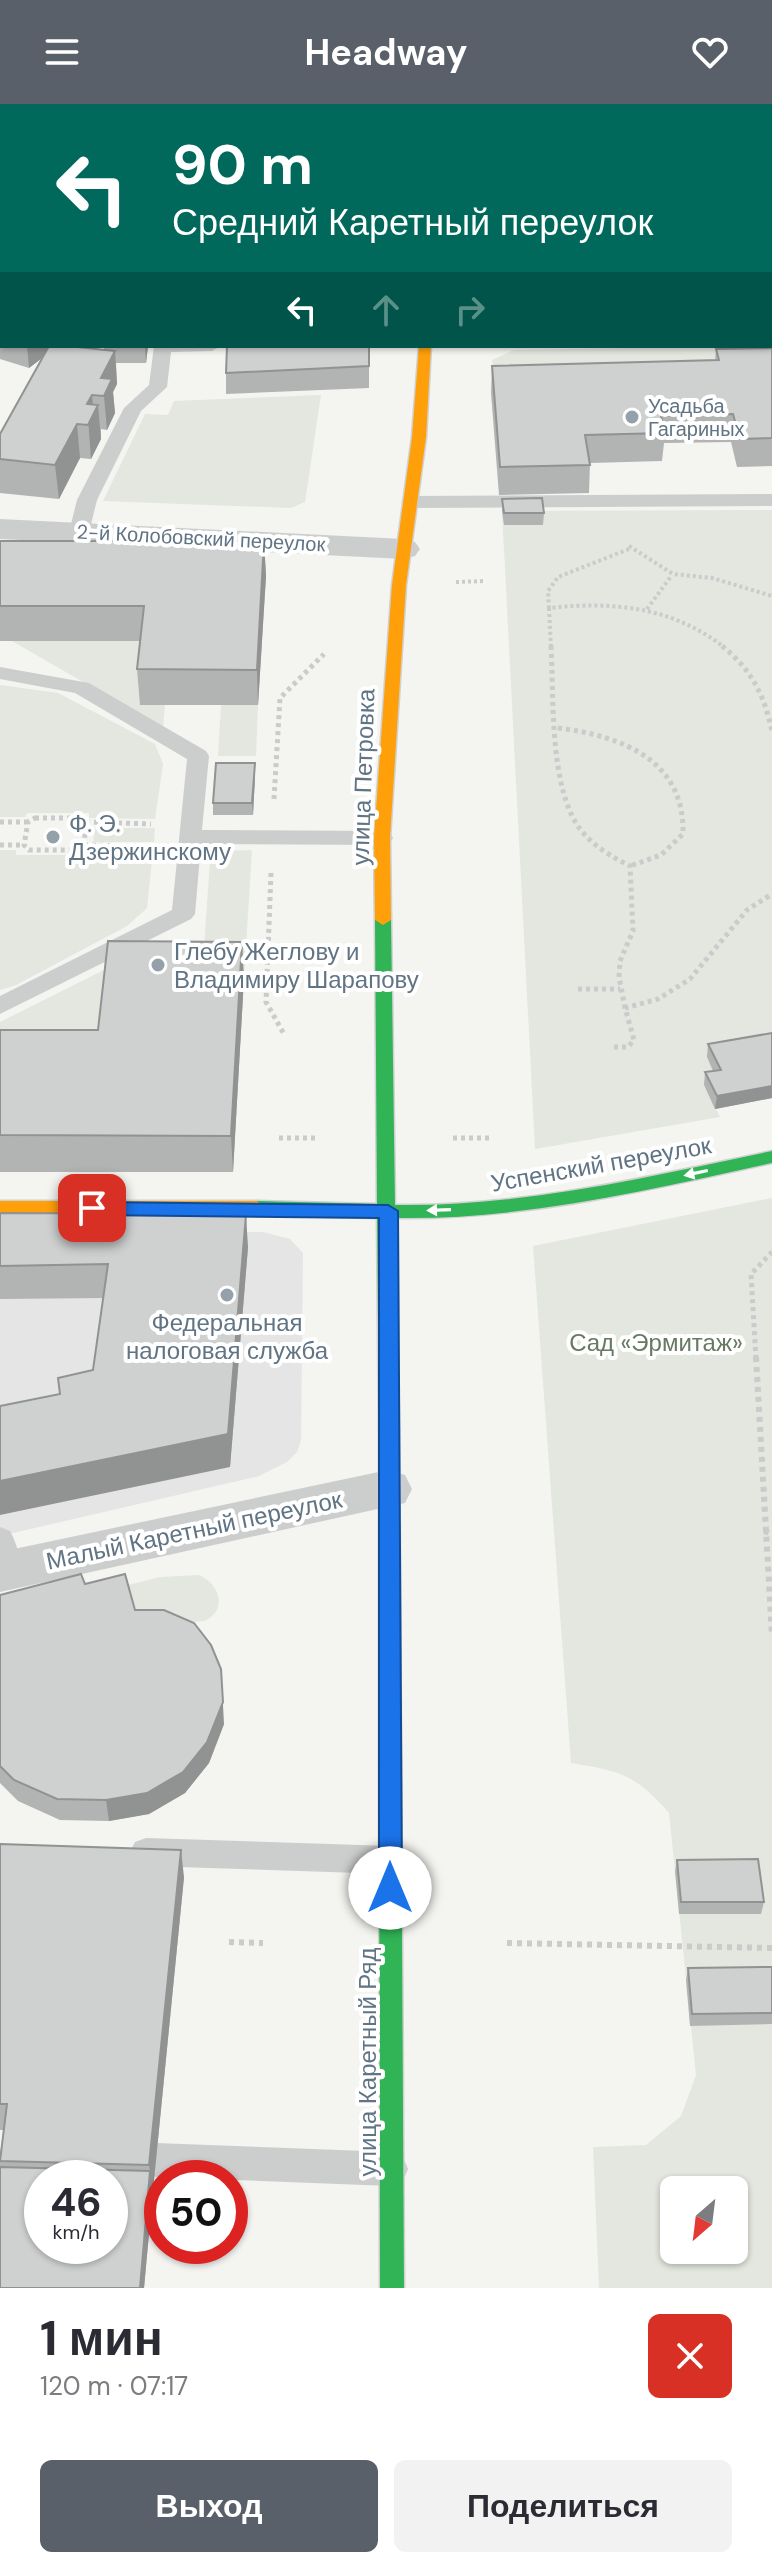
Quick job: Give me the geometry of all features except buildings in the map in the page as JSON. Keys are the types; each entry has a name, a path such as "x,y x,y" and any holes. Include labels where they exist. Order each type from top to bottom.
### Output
{"main road":[{"name":"улица Петровка","path":"388,1211 382,838 389,705 425,348"},
{"name":"Успенский переулок","path":"0,1208 388,1211 493,1208 595,1194 772,1157"},
{"name":"улица Каретный Ряд","path":"388,1211 392,2288"}],"street":[{"name":"2-й Колобовский переулок","path":"0,529 403,549"},
{"name":"Малый Каретный переулок","path":"2,1560 388,1489"}],"lane":[{"path":"79,532 87,500 133,408 158,387 163,348"},
{"path":"411,502 772,500"},
{"path":"0,673 81,688 198,756 183,914 0,1006"},
{"path":"191,836 382,838"},
{"path":"109,1851 390,1860"},
{"path":"248,2164 391,2169"}],"path":[{"path":"629,549 630,501"},
{"path":"629,549 673,574 712,578 772,596"},
{"path":"629,549 558,577 549,584 546,592 563,783 574,821 597,846 630,866"},
{"path":"647,609 673,574"},
{"path":"456,582 485,581"},
{"path":"549,608 647,609 690,627 730,652 763,695 772,731"},
{"path":"558,728 578,729 622,744 646,757 678,788 686,807 683,834 661,855 630,866"},
{"path":"0,822 80,818 86,822 191,836"},
{"path":"24,845 28,822"},
{"path":"84,845 86,822"},
{"path":"0,845 24,845 29,850 76,850 84,845 191,836"},
{"path":"614,1047 628,1047 634,1040 620,989 620,961 633,931 630,866"},
{"path":"625,1008 658,999 690,979 747,910 772,894"},
{"path":"578,989 620,989"},
{"path":"279,1138 316,1138"},
{"path":"453,1138 491,1138"},
{"path":"772,1252 751,1274 772,1635"},
{"path":"764,1531 772,1524"},
{"path":"764,1531 772,1534"},
{"path":"229,1942 263,1943"},
{"path":"507,1943 772,1948"}],"shaded area":[{"path":"0,1231 263,1232 290,1239 303,1253 301,1440 297,1452 287,1462 259,1476 0,1536"}],"green space":[{"path":"753,348 759,372 496,389 492,360 514,350"},
{"path":"321,395 305,502 291,508 103,501 145,414 168,415 174,401"},
{"path":"772,510 772,1045 719,1083 704,1085 720,1117 535,1149 502,511"},
{"path":"12,641 147,641 165,705 163,728"},
{"path":"0,685 58,693 155,744 163,764 155,819 89,818 89,813 27,813 25,817 0,817"},
{"path":"221,705 258,705 256,756 218,756"},
{"path":"95,828 155,828 154,842 93,842"},
{"path":"0,850 16,850 16,855 83,855 84,850 153,850 147,908 127,926 16,985 0,990"},
{"path":"252,850 244,978 202,978 210,860 222,851"},
{"path":"146,949 101,1066 0,1066 0,1022"},
{"name":"Сад «Эрмитаж»","path":"772,1198 772,2288 599,2288 593,2147 646,2145 681,2116 696,2075 669,1813 646,1790 626,1776 571,1763 533,1246"},
{"path":"199,1575 212,1585 219,1604 212,1617 204,1621 135,1627 84,1596 160,1577"}],"traffic: fast":[{"path":"383,920 389,1430"},
{"path":"257,1208 406,1212 496,1208 600,1192 772,1157"},
{"path":"390,1760 392,2288"}],"traffic: slow":[{"path":"383,920 382,838 399,585 419,437 425,348"},
{"path":"0,1208 257,1208"}],"traffic: jam":[{"path":"389,1430 390,1760"}],"place":[{"name":"Усадьба Гагариных","path":"632,417"},
{"name":"Ф. Э. Дзержинскому","path":"53,837"},
{"name":"Глебу Жеглову и Владимиру Шарапову","path":"158,965"},
{"name":"Федеральная налоговая служба","path":"227,1295"}],"route":[{"path":"92,1208 388,1211 390,1888"}]}
